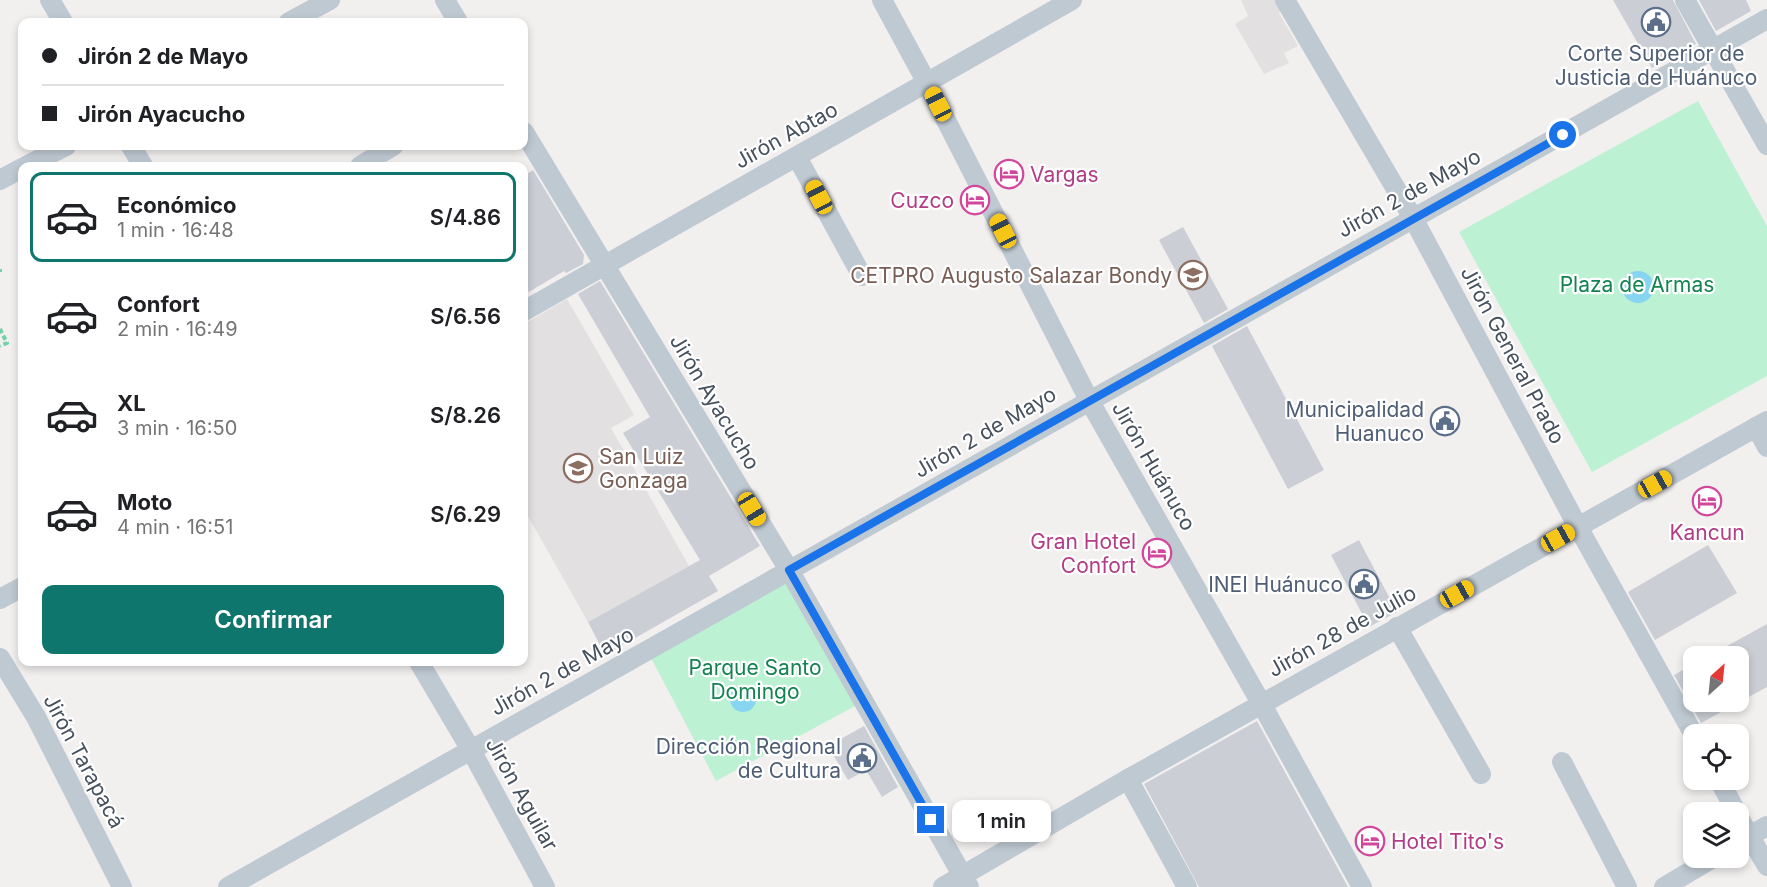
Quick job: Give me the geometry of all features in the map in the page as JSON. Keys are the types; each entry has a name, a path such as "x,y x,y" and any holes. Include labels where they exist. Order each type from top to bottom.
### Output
{"street":[{"path":"50,0 61,18"},
{"path":"297,18 330,0"},
{"path":"445,0 456,18"},
{"name":"Jirón Huánuco","path":"882,0 927,83 1089,400 1362,887"},
{"name":"Jirón Abtao","path":"528,309 1072,0"},
{"name":"Jirón General Prado","path":"1285,0 1413,218 1578,527 1688,724"},
{"path":"1685,0 1767,145"},
{"name":"Jirón 2 de Mayo","path":"228,887 1767,19"},
{"name":"Jirón Ayacucho","path":"528,139 789,570 966,882"},
{"path":"34,162 58,150"},
{"path":"367,162 386,150"},
{"path":"797,157 862,276"},
{"path":"0,180 18,170"},
{"path":"1761,424 1767,447"},
{"name":"Jirón 28 de Julio","path":"943,887 966,882 1128,778 1761,424"},
{"path":"0,599 18,589"},
{"path":"1397,627 1481,774"},
{"name":"Jirón Tarapacá","path":"0,658 36,717 122,887"},
{"name":"Jirón Aguilar","path":"421,666 471,750 545,887"},
{"path":"1562,762 1627,887"},
{"path":"1128,778 1187,887"},
{"path":"1749,836 1767,826"},
{"path":"1749,845 1767,866"},
{"path":"1664,887 1696,868"}],"path":[{"path":"0,329 7,343 0,346"}],"shaded area":[{"path":"1241,0 1277,0 1282,10 1279,13 1298,46 1284,53 1289,63 1264,74 1235,24 1248,16"},
{"name":"San Luiz Gonzaga","path":"567,299 634,415 611,428 689,566 588,622 528,516 528,322"}],"green space":[{"name":"Plaza de Armas","path":"1698,101 1767,226 1767,376 1592,472 1459,232"},
{"name":"Parque Santo Domingo","path":"785,581 857,705 716,781 651,658"}],"water":[{"path":"1638,271 1649,276 1654,287 1649,298 1638,303 1627,298 1622,287 1627,276"},
{"path":"743,686 752,690 756,699 752,708 743,712 734,708 730,699 734,690"}],"building":[{"name":"Corte Superior de Justicia de Huánuco","path":"1613,0 1673,0 1696,44 1652,68"},
{"path":"1699,0 1746,0 1751,11 1716,31"},
{"path":"533,170 584,255 583,264 566,273 564,271 529,292 528,290 528,173"},
{"name":"CETPRO Augusto Salazar Bondy","path":"1183,227 1228,309 1204,323 1159,240"},
{"path":"600,281 760,546 709,576 718,591 605,655 588,622 700,560 623,433 650,417 578,294"},
{"path":"1247,326 1324,470 1288,489 1212,346"},
{"name":"INEI Huánuco","path":"1359,540 1397,612 1369,627 1331,555"},
{"path":"1708,545 1737,593 1655,640 1628,592"},
{"path":"1767,624 1767,687 1749,697 1749,646 1727,646"},
{"path":"1683,670 1683,691 1674,675"},
{"path":"1695,712 1721,712 1701,723"},
{"path":"1257,721 1348,887 1199,887 1144,784"},
{"name":"Dirección Regional de Cultura","path":"864,726 898,787 882,797 866,770 848,780 828,746"}],"place":[{"name":"Corte Superior de Justicia de Huánuco","path":"1656,22"},
{"name":"Vargas","path":"1009,174"},
{"name":"Cuzco","path":"975,200"},
{"name":"CETPRO Augusto Salazar Bondy","path":"1193,275"},
{"name":"Municipalidad Huanuco","path":"1445,421"},
{"name":"San Luiz Gonzaga","path":"578,468"},
{"name":"Kancun","path":"1707,501"},
{"name":"Gran Hotel Confort","path":"1157,553"},
{"name":"INEI Huánuco","path":"1364,584"},
{"name":"Dirección Regional de Cultura","path":"862,758"},
{"name":"Hotel Tito's","path":"1370,841"}],"route":[{"path":"931,820 789,570 1563,135"}]}
